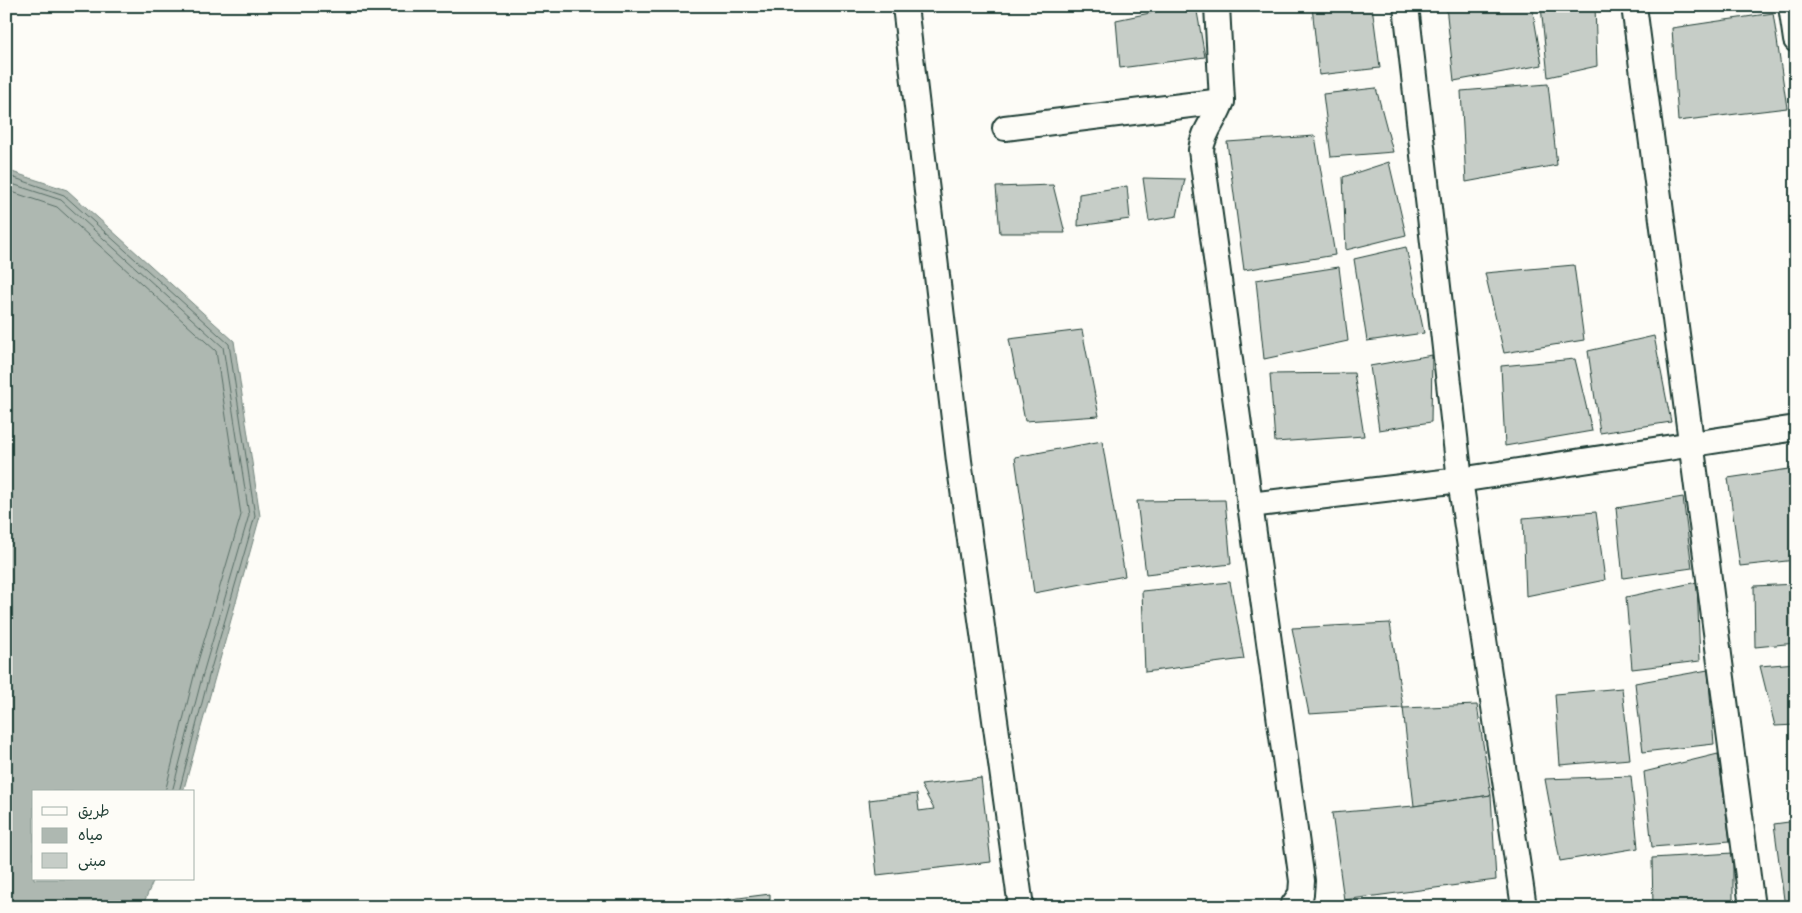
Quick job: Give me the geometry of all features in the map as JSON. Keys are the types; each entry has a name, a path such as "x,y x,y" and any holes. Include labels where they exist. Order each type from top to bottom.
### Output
{"street":[{"path":"905,6 959,461 1021,907"},
{"path":"1217,6 1222,101 1218,112 1206,129 1201,150 1302,881 1301,894 1292,907"},
{"path":"1406,6 1460,480 1524,907"},
{"path":"1634,6 1752,907"},
{"path":"1791,6 1796,40"},
{"path":"1006,128 1222,101"},
{"path":"1250,505 1460,480 1796,428"}],"water":[{"path":"6,170 67,190 234,341 260,516 184,790 32,790 32,880 154,880 142,907 6,907"}],"building":[{"path":"1184,6 1196,6 1205,57 1120,68 1116,20"},
{"path":"1312,6 1372,6 1380,68 1319,75"},
{"path":"1446,6 1532,6 1542,65 1454,81"},
{"path":"1541,6 1595,6 1597,66 1548,77"},
{"path":"1773,13 1787,108 1678,121 1672,28"},
{"path":"1548,84 1557,165 1466,182 1461,91"},
{"path":"1376,88 1393,152 1331,157 1323,94"},
{"path":"1315,136 1335,255 1244,270 1227,142"},
{"path":"1389,162 1406,235 1346,250 1343,177"},
{"path":"1143,178 1185,179 1177,216 1149,221"},
{"path":"1053,185 1065,233 1000,233 996,187"},
{"path":"1127,186 1130,219 1078,226 1079,194"},
{"path":"1406,247 1424,333 1367,341 1354,259"},
{"path":"1574,265 1584,340 1504,353 1485,273"},
{"path":"1339,267 1348,341 1264,359 1256,280"},
{"path":"1082,330 1099,416 1025,421 1009,339"},
{"path":"1654,336 1671,422 1600,433 1588,351"},
{"path":"1432,355 1431,422 1379,430 1370,366"},
{"path":"1575,359 1592,431 1505,446 1501,366"},
{"path":"1354,373 1364,436 1275,442 1270,374"},
{"path":"1102,441 1125,576 1034,593 1015,457"},
{"path":"1796,468 1796,560 1740,566 1728,478"},
{"path":"1683,497 1692,568 1623,578 1616,508"},
{"path":"1225,500 1231,564 1146,574 1137,501"},
{"path":"1596,512 1605,580 1526,596 1523,518"},
{"path":"1230,582 1244,659 1145,672 1142,591"},
{"path":"1697,582 1700,661 1632,669 1626,597"},
{"path":"1796,584 1796,643 1755,647 1754,586"},
{"path":"1390,623 1403,708 1309,714 1292,628"},
{"path":"1796,663 1796,725 1775,726 1760,666"},
{"path":"1708,670 1714,744 1643,752 1635,683"},
{"path":"1622,688 1630,759 1560,765 1555,694"},
{"path":"1477,705 1491,795 1414,806 1403,708"},
{"path":"1718,754 1730,841 1652,847 1644,772"},
{"path":"1631,776 1638,848 1560,861 1545,779"},
{"path":"981,778 991,862 877,875 869,800 917,794 919,811 934,809 921,785"},
{"path":"1491,795 1496,880 1344,900 1332,813 1414,806"},
{"path":"1796,821 1796,907 1785,907 1774,824"},
{"path":"1733,853 1733,907 1653,907 1652,858"},
{"path":"770,894 770,907 676,906"}]}
